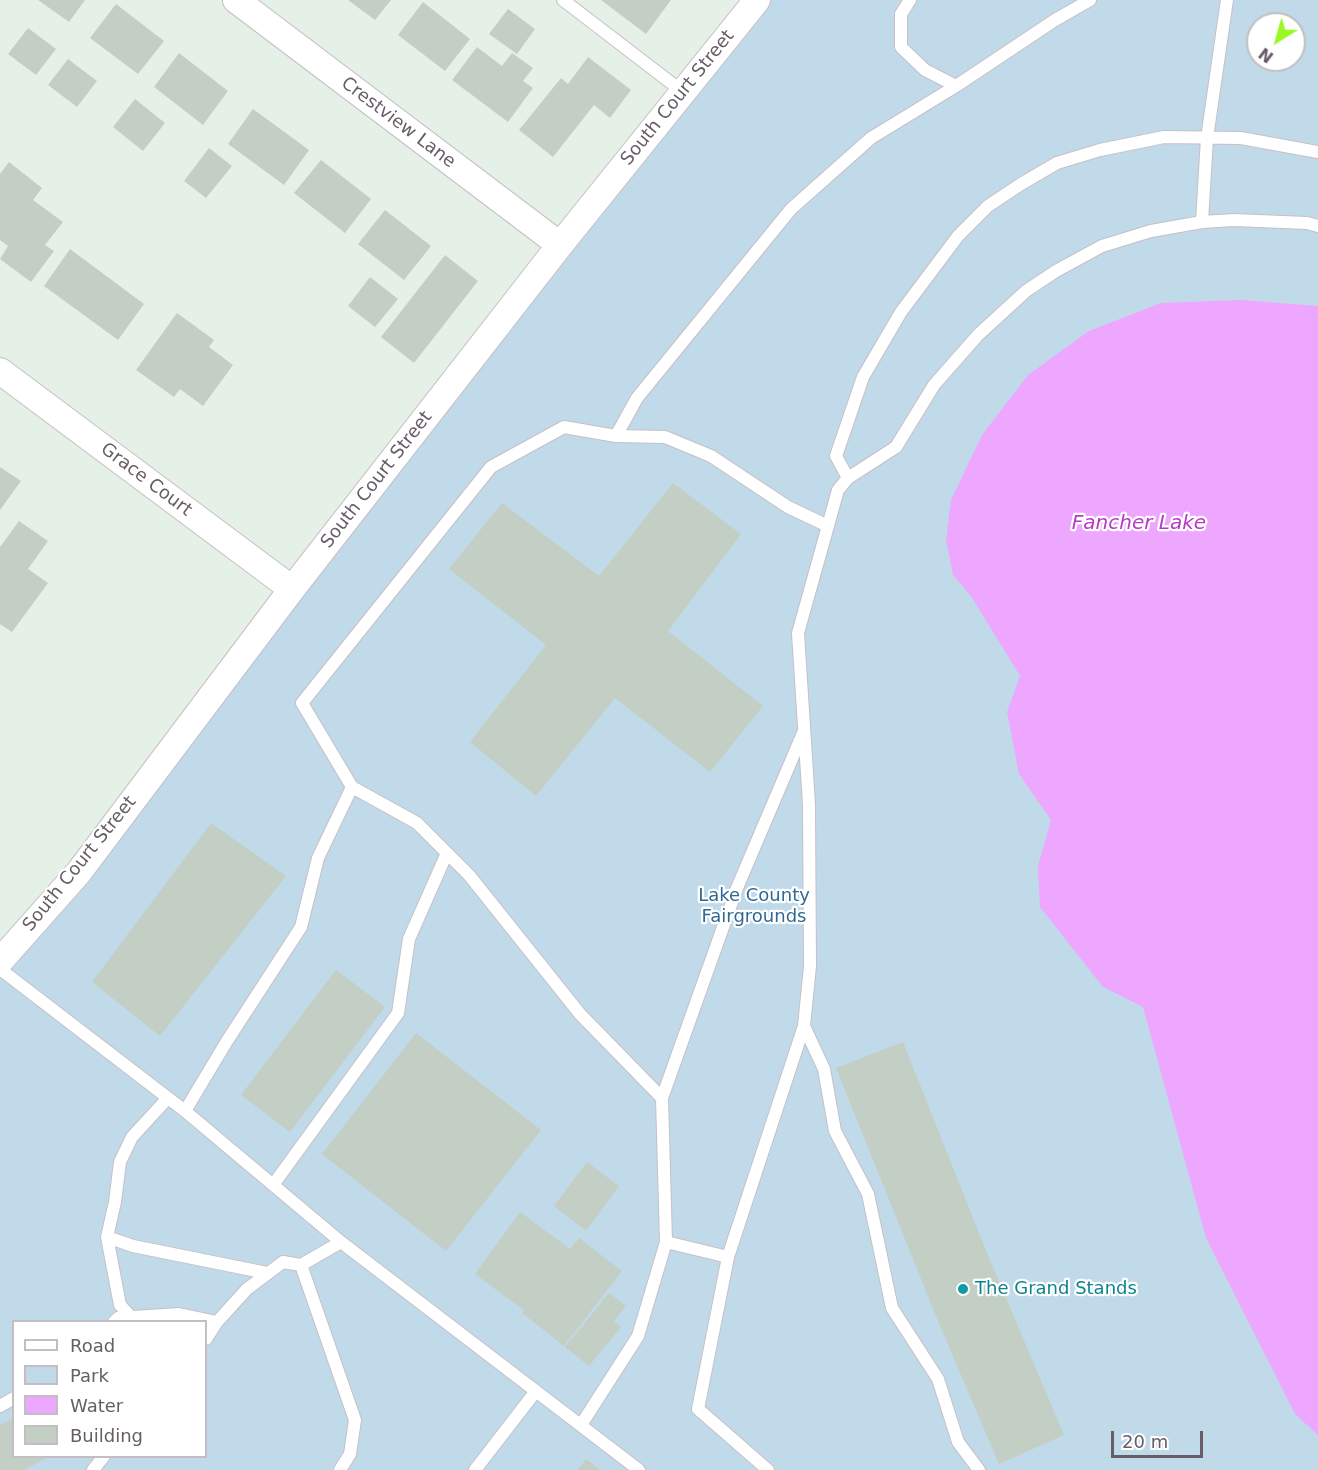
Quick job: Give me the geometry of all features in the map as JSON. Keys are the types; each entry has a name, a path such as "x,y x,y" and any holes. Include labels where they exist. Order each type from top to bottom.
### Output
{"street":[{"name":"Crestview Lane","path":"236,0 560,245"},
{"name":"South Court Street","path":"0,961 79,872 292,589 560,245 758,0"},
{"name":"Grace Court","path":"0,370 292,589"}],"lane":[{"path":"563,0 683,92"},
{"path":"910,0 901,14 901,47 925,70 956,86"},
{"path":"616,436 637,398 791,209 871,138 1090,0"},
{"path":"1202,222 1207,138 1227,0"},
{"path":"848,478 836,456 862,377 902,312 958,236 988,206 1021,183 1057,163 1100,150 1164,137 1240,138 1318,152"},
{"path":"768,1470 698,1409 728,1257 804,1026 810,966 809,805 798,633 838,490 848,478 896,447 934,385 978,335 1026,291 1102,246 1150,231 1202,222 1234,220 1307,222 1318,226"},
{"path":"662,1098 580,1014 469,875 417,824 352,787 302,703 491,467 564,427 616,436 665,437 711,456 788,507 828,526"},
{"path":"581,1425 638,1336 666,1242 662,1098 737,888 804,729"},
{"path":"185,1111 226,1041 301,927 318,858 352,787"},
{"path":"273,1185 398,1013 409,939 447,853"},
{"path":"0,969 185,1111 341,1242 639,1470"},
{"path":"804,1026 824,1069 835,1131 868,1194 892,1308 938,1379 958,1442 979,1470"},
{"path":"131,1317 120,1305 107,1237 116,1202 120,1162 132,1137 167,1099"},
{"path":"107,1237 133,1246 267,1273"},
{"path":"207,1337 217,1322 247,1288 267,1273 283,1262 301,1265 341,1242"},
{"path":"666,1242 728,1257"},
{"path":"301,1265 355,1420 350,1454 340,1470"},
{"path":"116,1320 118,1318 179,1314 217,1322"},
{"path":"475,1470 536,1391"},
{"path":"93,1470 102,1458"}],"green space":[{"name":"Lake County Fairgrounds","path":"758,0 1318,0 1318,1470 0,1470 0,950"}],"water":[{"name":"Fancher Lake","path":"1241,300 1318,306 1318,1435 1295,1414 1206,1238 1143,1007 1103,987 1040,907 1038,866 1051,820 1019,774 1007,712 1020,676 971,596 953,575 946,540 951,500 982,435 1028,375 1089,331 1161,303"}],"building":[{"path":"38,0 85,0 69,22"},
{"path":"348,0 391,0 375,20"},
{"path":"601,0 671,0 646,34"},
{"path":"423,2 470,39 445,71 398,35"},
{"path":"116,4 164,41 138,74 90,38"},
{"path":"508,9 535,29 517,54 489,34"},
{"path":"28,28 56,49 36,75 8,54"},
{"path":"477,47 502,66 512,53 533,68 523,81 533,88 508,122 452,80"},
{"path":"179,53 228,91 203,125 154,87"},
{"path":"588,57 631,90 610,118 594,105 553,157 519,130 561,78 568,84"},
{"path":"68,59 97,81 77,107 48,85"},
{"path":"135,99 165,123 143,151 113,127"},
{"path":"253,109 309,150 284,185 228,144"},
{"path":"209,148 232,166 206,198 184,181"},
{"path":"321,160 371,199 345,233 294,193"},
{"path":"9,162 42,188 33,200 63,222 45,245 54,251 31,282 0,259 8,246 0,240 0,174"},
{"path":"385,210 431,246 404,280 358,244"},
{"path":"70,249 144,304 118,340 44,286"},
{"path":"445,255 478,281 414,363 381,337"},
{"path":"370,277 398,299 375,327 348,306"},
{"path":"177,313 214,340 209,347 233,365 203,406 180,389 174,397 136,370"},
{"path":"0,467 21,481 0,510"},
{"path":"673,483 741,534 668,631 763,706 710,772 615,698 536,796 470,742 546,645 449,569 502,503 599,576"},
{"path":"19,521 48,541 28,569 48,583 12,632 0,624 0,547"},
{"path":"211,823 286,876 160,1036 92,982"},
{"path":"336,970 385,1007 290,1132 241,1095"},
{"path":"416,1033 541,1130 446,1251 322,1154"},
{"name":"The Grand Stands","path":"903,1042 987,1253 1064,1435 999,1464 940,1326 836,1068"},
{"path":"587,1162 619,1186 586,1231 554,1206"},
{"path":"520,1212 570,1249 579,1238 622,1271 564,1346 522,1313 525,1311 475,1274"},
{"path":"609,1293 626,1306 614,1321 621,1327 589,1366 565,1347"},
{"path":"12,1419 12,1458 46,1458 24,1470 0,1470 0,1425"},
{"path":"586,1459 600,1470 578,1470"}],"place":[{"name":"The Grand Stands","path":"963,1289"}]}
